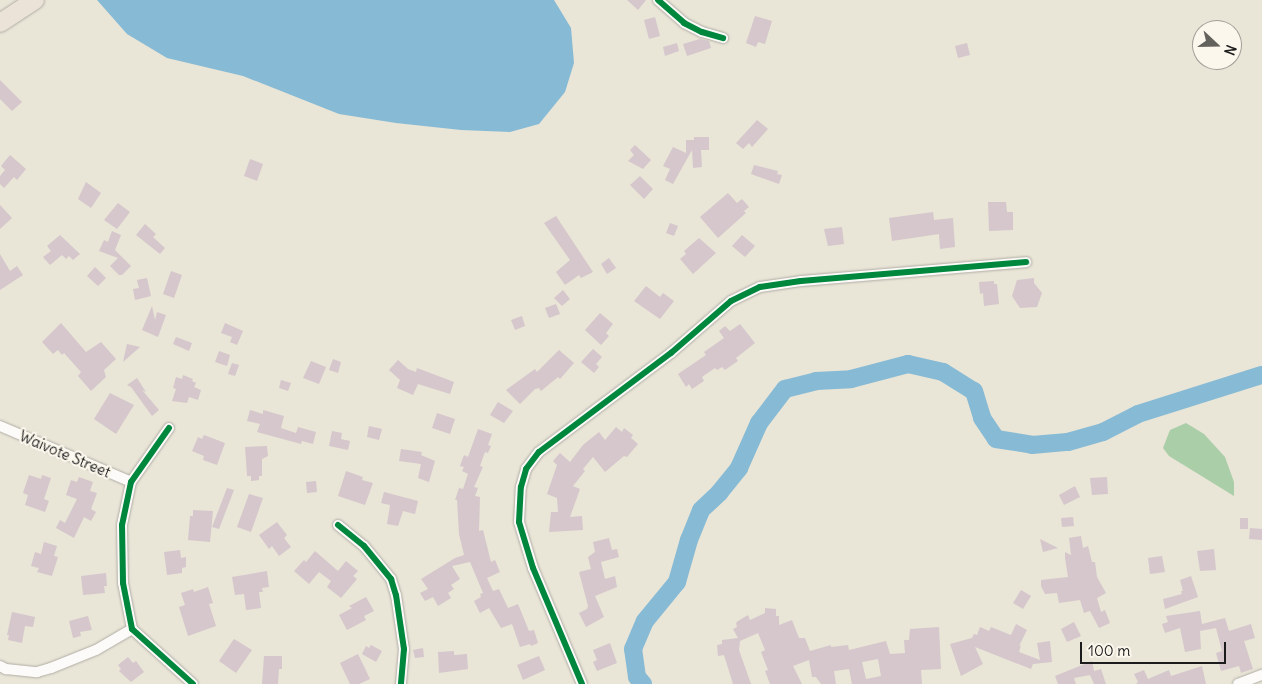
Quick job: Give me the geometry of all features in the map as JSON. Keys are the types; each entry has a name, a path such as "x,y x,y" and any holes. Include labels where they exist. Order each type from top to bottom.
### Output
{"highway":[{"path":"0,23 35,0"}],"street":[{"path":"658,0 684,23 702,32 723,38"},
{"path":"582,684 533,568 519,522 523,478 533,458 547,444 671,353 732,301 760,287 801,280 1026,262"},
{"name":"Waivote Street","path":"0,426 131,482"},
{"path":"169,428 131,482 122,525 124,583 132,629 193,684"},
{"path":"338,525 364,546 391,579 396,595 404,649 401,684"},
{"path":"0,666 37,672 96,650 132,629"},
{"path":"1238,684 1262,674"}],"green space":[{"path":"1186,423 1204,434 1225,457 1234,482 1234,496 1169,456 1163,448 1170,430"}],"water":[{"path":"97,0 554,0 571,28 574,63 565,92 539,124 510,132 461,130 396,123 339,114 243,76 167,58 127,34"}],"building":[{"path":"627,0 646,0 638,10"},
{"path":"755,16 772,21 765,44 758,42 756,47 746,43"},
{"path":"655,17 660,36 649,39 644,20"},
{"path":"700,39 709,41 711,48 687,56 683,44"},
{"path":"677,43 679,51 665,56 663,47"},
{"path":"967,43 970,55 958,58 955,46"},
{"path":"0,80 22,102 12,111 0,99"},
{"path":"757,120 768,129 752,147 749,143 743,149 736,143"},
{"path":"694,137 709,137 709,150 701,150 702,167 693,168 692,150 673,184 665,180 670,169 663,166 673,147 686,153 686,140 694,140"},
{"path":"635,145 651,160 643,169 628,161 634,155 630,150"},
{"path":"10,155 26,169 17,180 14,177 4,188 0,184 0,176 5,170 1,166"},
{"path":"250,159 263,164 257,181 244,176"},
{"path":"754,165 778,171 777,174 782,175 779,184 751,174"},
{"path":"640,176 653,189 644,199 630,185"},
{"path":"86,182 101,193 91,208 78,199"},
{"path":"728,193 737,203 742,199 749,207 744,211 746,213 718,238 700,217"},
{"path":"988,202 1006,202 1007,212 1013,212 1013,230 989,231"},
{"path":"118,203 130,212 117,229 104,220"},
{"path":"0,205 12,218 0,229"},
{"path":"933,212 934,220 953,218 955,247 940,249 939,234 892,241 889,218"},
{"path":"556,216 593,272 581,278 579,275 565,285 556,272 570,260 544,223"},
{"path":"670,223 678,226 674,236 666,233"},
{"path":"145,224 156,234 153,237 165,248 160,254 136,235"},
{"path":"842,227 844,244 828,246 824,229"},
{"path":"112,231 121,235 115,250 131,266 122,275 119,275 110,266 118,258 99,251 104,240 108,242"},
{"path":"60,235 80,254 73,260 69,256 66,259 62,255 50,265 43,257 51,251 47,246"},
{"path":"742,235 755,246 745,257 732,246"},
{"path":"699,238 716,253 693,274 680,259 686,254 684,251"},
{"path":"0,254 10,271 17,266 23,275 0,290"},
{"path":"609,258 616,268 607,274 601,264"},
{"path":"95,267 106,278 98,286 87,276"},
{"path":"171,271 182,275 174,298 163,294"},
{"path":"147,278 151,296 135,300 133,289 139,288 137,280"},
{"path":"1034,278 1034,283 1042,293 1037,307 1020,308 1012,296 1017,280"},
{"path":"994,281 994,284 997,284 999,304 984,306 983,293 980,294 979,282"},
{"path":"646,286 660,297 663,293 674,301 660,319 634,301"},
{"path":"563,290 570,299 562,306 554,298"},
{"path":"556,304 560,314 549,318 545,308"},
{"path":"152,306 155,320 157,312 166,315 158,337 142,330"},
{"path":"600,313 613,324 606,333 609,336 601,345 585,330"},
{"path":"522,316 525,326 515,330 511,320"},
{"path":"61,323 86,352 101,342 116,359 104,370 106,377 91,391 78,376 81,372 64,353 62,355 58,350 53,354 42,342"},
{"path":"225,323 243,331 237,345 230,342 232,337 221,333"},
{"path":"740,324 755,343 736,358 738,361 725,370 722,367 717,370 715,368 702,377 704,381 692,389 689,384 686,387 678,374 706,355 704,352 724,338 719,331 725,326 730,331"},
{"path":"176,337 192,343 189,351 173,344"},
{"path":"127,344 140,347 123,362"},
{"path":"593,349 602,357 596,364 599,367 594,373 581,362"},
{"path":"559,350 574,363 560,379 558,377 541,391 539,388 535,389 520,404 506,390 535,369 537,372"},
{"path":"219,351 230,355 227,366 215,362"},
{"path":"333,359 341,362 338,373 329,370"},
{"path":"398,360 408,369 416,372 417,368 454,382 450,394 418,384 413,395 397,388 400,380 389,370"},
{"path":"311,361 326,367 319,384 303,378"},
{"path":"232,363 239,365 235,376 228,374"},
{"path":"183,375 193,379 192,381 196,383 194,387 201,390 198,400 189,397 187,403 172,401 176,389 173,388 176,377 182,379"},
{"path":"137,378 146,392 142,390 159,410 152,416 131,387 127,385"},
{"path":"281,380 291,383 288,391 279,388"},
{"path":"110,393 134,405 116,434 94,419"},
{"path":"498,402 513,411 504,423 490,415"},
{"path":"250,410 263,414 263,410 284,416 281,428 296,433 298,427 316,432 313,444 302,441 301,444 257,432 260,424 247,421"},
{"path":"437,413 455,419 450,434 432,428"},
{"path":"369,426 382,429 379,440 367,437"},
{"path":"616,427 622,432 624,428 633,435 631,438 638,444 627,457 624,456 605,472 593,457 583,469 585,471 573,486 580,489 570,517 582,516 583,530 549,532 551,512 558,512 557,498 547,494 557,465 553,461 560,453 570,462 583,445 599,432 605,440"},
{"path":"478,429 492,434 488,445 491,446 488,453 485,452 480,466 483,467 474,487 478,488 475,496 480,497 479,531 483,530 491,562 495,560 500,572 487,578 493,591 499,589 508,608 518,604 529,631 534,630 538,643 531,646 530,644 520,647 512,624 501,628 489,608 480,613 474,601 481,597 480,594 483,593 470,562 452,566 460,579 451,585 454,589 448,593 451,598 438,606 433,597 425,601 420,593 428,589 421,579 455,558 464,555 459,534 457,500 455,500 459,488 463,489 468,474 462,471 464,467 460,466 464,455 468,457"},
{"path":"332,431 342,433 341,439 350,441 348,450 329,446"},
{"path":"204,435 225,443 217,465 203,460 204,456 192,451 198,437 202,439"},
{"path":"267,446 268,456 262,459 262,476 259,476 259,480 251,481 251,476 247,476 245,447"},
{"path":"401,449 422,452 421,455 435,461 429,482 418,478 421,464 399,461"},
{"path":"346,471 363,477 362,480 373,483 365,505 338,496"},
{"path":"29,475 41,479 42,475 51,478 44,499 49,501 45,512 25,505 28,495 23,493"},
{"path":"79,477 93,482 90,491 97,493 91,509 96,512 91,521 84,517 74,538 56,528 60,520 65,523 77,499 66,495 71,480 77,482"},
{"path":"1107,477 1108,494 1092,495 1090,478"},
{"path":"316,481 317,492 307,493 306,482"},
{"path":"1075,486 1080,497 1064,505 1059,495"},
{"path":"227,488 234,490 219,529 212,527"},
{"path":"384,492 418,501 415,514 403,511 398,526 387,524 390,505 381,503"},
{"path":"249,494 263,498 251,532 237,527"},
{"path":"193,510 213,511 210,542 188,540 190,516 193,516"},
{"path":"1073,517 1074,526 1062,527 1061,518"},
{"path":"1240,518 1248,518 1248,529 1240,529"},
{"path":"277,522 287,535 284,538 291,547 279,556 272,546 269,549 259,535"},
{"path":"1250,528 1262,529 1262,540 1249,539"},
{"path":"1081,536 1083,548 1088,546 1092,562 1095,562 1097,577 1106,593 1097,598 1101,612 1105,610 1110,623 1099,628 1090,611 1084,613 1080,600 1059,603 1057,593 1045,594 1041,586 1041,580 1068,577 1065,552 1071,555 1069,538"},
{"path":"609,538 612,550 617,549 619,557 601,562 605,579 615,576 617,587 595,596 604,617 586,627 579,613 587,609 588,606 579,572 591,569 588,557 595,552 593,542"},
{"path":"1040,539 1058,548 1043,552"},
{"path":"44,542 57,546 54,556 58,557 52,576 37,572 39,568 31,566 35,552 41,554"},
{"path":"1214,549 1216,570 1200,571 1197,551"},
{"path":"180,550 181,558 186,557 186,567 182,568 182,573 167,575 164,552"},
{"path":"315,551 338,571 346,561 358,571 353,576 357,579 341,598 327,587 331,581 319,572 309,584 294,571 304,560 306,562"},
{"path":"1162,556 1165,572 1150,574 1148,558"},
{"path":"267,571 269,587 262,588 263,592 259,592 261,608 246,610 244,594 235,595 232,577"},
{"path":"106,573 107,586 104,586 105,593 83,595 81,576"},
{"path":"1191,576 1198,597 1165,609 1163,599 1182,594 1180,580"},
{"path":"208,587 213,603 209,604 216,626 188,636 179,607 185,605 181,593 193,589 194,592"},
{"path":"1021,590 1031,596 1023,609 1013,603"},
{"path":"366,597 374,611 364,616 366,620 347,630 339,615 352,608 349,606"},
{"path":"765,608 776,609 776,616 779,616 779,625 792,620 799,638 805,638 810,651 831,645 831,647 848,645 849,650 886,641 890,654 905,653 904,640 909,640 910,629 939,627 941,669 921,670 922,684 852,684 849,669 834,671 836,684 821,684 816,677 812,677 809,660 793,666 802,684 770,684 765,671 768,670 761,652 765,650 758,633 740,641 739,650 751,684 733,684 724,655 718,656 717,645 722,644 722,640 738,638 733,629 737,627 736,623 738,621 748,615 750,620 765,613","holes":["878,659 881,676 866,679 862,662"]},
{"path":"1200,611 1202,624 1225,618 1229,631 1251,624 1255,638 1244,641 1253,669 1241,673 1239,666 1221,671 1216,653 1222,651 1216,628 1200,631 1201,649 1185,652 1180,628 1165,633 1162,624 1168,622 1166,616"},
{"path":"12,612 35,617 33,627 25,626 22,643 8,640 9,635 7,635"},
{"path":"88,616 92,630 80,632 81,636 73,638 69,621"},
{"path":"1074,622 1081,636 1067,642 1061,629"},
{"path":"1016,624 1027,630 1019,646 1021,645 1019,652 1040,660 1037,643 1050,641 1052,662 1033,664 1031,669 975,647 983,664 961,676 950,644 972,638 974,634 977,635 980,627 989,631 991,627 1011,635"},
{"path":"234,639 252,650 236,673 219,661"},
{"path":"610,643 617,663 597,671 593,662 597,660 593,650"},
{"path":"371,645 382,651 376,662 362,654 366,646 369,648"},
{"path":"423,648 424,657 415,658 413,650"},
{"path":"454,651 454,655 467,654 468,669 439,673 438,652"},
{"path":"358,654 370,679 359,684 350,684 340,663"},
{"path":"264,656 282,656 282,669 279,669 278,684 262,684"},
{"path":"539,656 545,670 523,680 517,665"},
{"path":"128,657 133,663 136,661 144,672 131,682 119,671 121,669 118,665"},
{"path":"1092,661 1094,671 1101,669 1106,684 1094,684 1090,675 1074,678 1076,684 1058,684 1055,676"},
{"path":"1202,666 1206,684 1136,684 1138,682 1134,674 1144,670 1148,679 1169,670 1171,676"}],"waterway":[{"path":"643,684 637,677 633,649 645,621 677,582 689,540 701,510 719,493 739,468 759,423 785,389 816,381 851,379 908,364 943,372 974,391 982,418 996,439 1032,445 1068,442 1103,432 1138,414 1262,375"}],"cycle path":[{"path":"658,0 684,23 702,32 723,38"},
{"path":"582,684 533,568 519,522 521,487 526,469 539,452 671,353 731,301 760,287 801,281 1026,262"},
{"path":"169,428 131,482 122,525 123,583 132,629 193,684"},
{"path":"338,525 364,546 391,579 396,595 404,649 401,684"}]}
